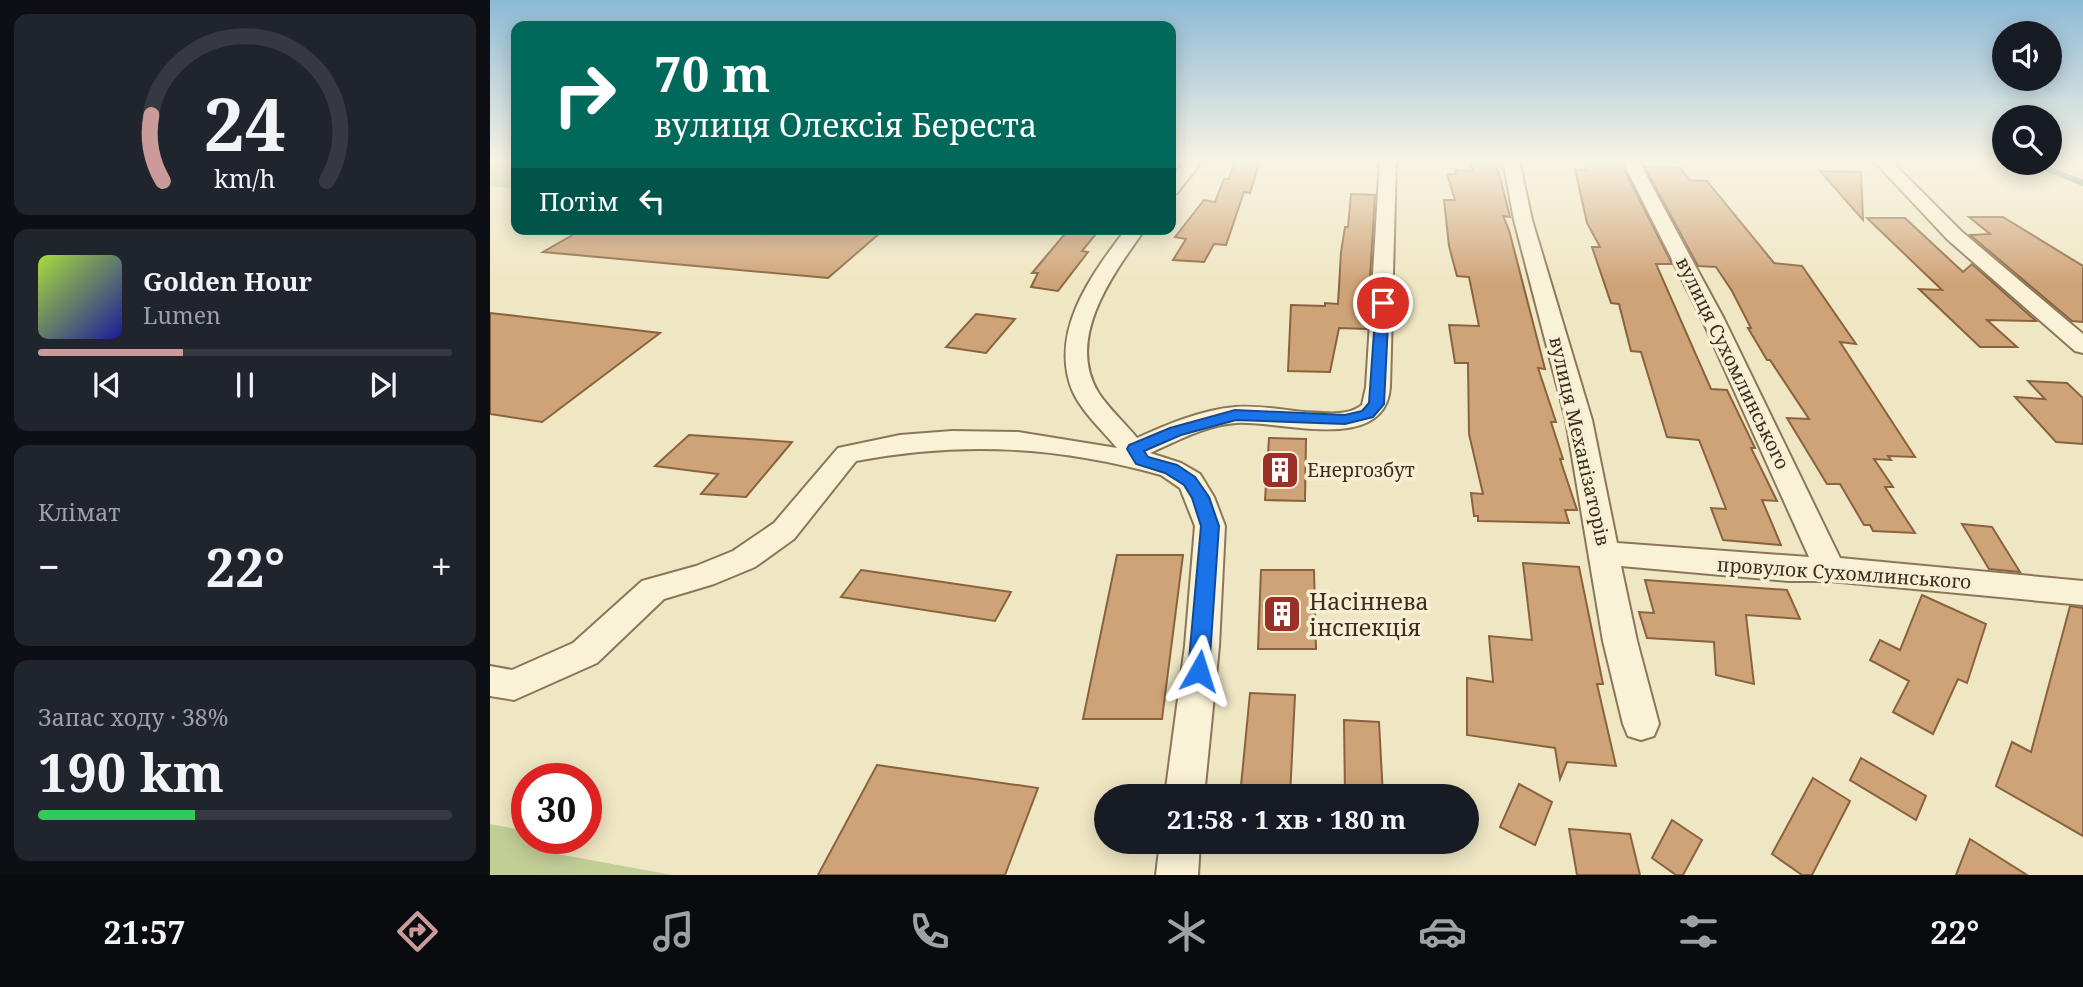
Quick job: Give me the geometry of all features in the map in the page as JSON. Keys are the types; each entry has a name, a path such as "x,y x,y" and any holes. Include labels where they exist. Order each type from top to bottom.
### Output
{"street":[{"path":"1138,455 1175,432 1235,415 1345,419 1367,414 1376,404 1378,387 1386,201"},
{"name":"вулиця Механізаторів","path":"1519,201 1579,420 1620,641 1642,724"},
{"name":"вулиця Сухомлинського","path":"1649,201 1667,228 1696,286 1830,569"},
{"path":"1921,201 1954,235 2083,346"},
{"path":"1131,235 1117,254 1082,317 1077,330 1076,358 1086,393 1138,455"},
{"path":"490,681 514,685 584,653 653,590 703,576 744,559 784,531 847,454 900,444 952,439 1018,440 1138,455 1171,469 1189,481 1200,497 1210,526 1202,646 1186,784"},
{"name":"провулок Сухомлинського","path":"1605,553 1788,569 1830,569 2083,593"},
{"path":"1177,875 1179,854"}],"green space":[{"path":"490,824 511,828 511,854 558,854 672,875 490,875"}],"building":[{"path":"1203,201 1241,201 1226,245 1214,244 1204,262 1173,260 1186,239 1175,237"},
{"path":"1350,201 1375,201 1367,329 1339,328 1330,372 1288,371 1291,305 1338,304 1341,252 1345,227 1348,227"},
{"path":"1444,201 1506,201 1510,217 1503,216 1545,369 1538,368 1556,422 1551,422 1563,459 1560,459 1577,510 1565,510 1569,523 1478,521 1478,516 1474,516 1471,493 1483,494 1469,434 1468,363 1455,363 1449,325 1479,326 1469,277 1457,276 1449,246"},
{"path":"1582,201 1640,201 1672,264 1656,264 1711,389 1727,390 1777,501 1762,500 1781,545 1723,540 1711,508 1726,509 1699,440 1667,437 1641,352 1631,351 1619,304 1611,303 1592,247 1600,247 1587,223"},
{"path":"1663,201 1723,201 1774,263 1802,266 1856,344 1840,342 1915,457 1888,456 1891,460 1874,459 1893,487 1885,487 1915,533 1873,531 1870,525 1864,525 1840,484 1827,484 1787,418 1809,419 1770,360 1767,360 1748,328 1751,328 1732,291 1716,267 1698,266"},
{"path":"1846,201 1862,201 1863,220"},
{"path":"1969,217 2003,217 2083,266 2083,322 2072,321 1970,235 1990,234"},
{"path":"1867,218 1905,218 1963,272 1972,264 2036,321 1987,320 2017,347 1980,347 1919,289 1942,290"},
{"path":"573,235 878,235 828,278 543,252"},
{"path":"1064,235 1095,235 1082,251 1088,252 1058,291 1031,287 1038,273 1032,273"},
{"path":"490,313 660,333 542,422 490,414"},
{"path":"976,314 1015,319 986,353 946,347"},
{"path":"2028,381 2067,383 2083,398 2083,444 2056,442 2015,397 2045,399"},
{"path":"689,435 792,442 746,497 701,494 718,474 655,466"},
{"name":"Енергозбут","path":"1269,438 1306,439 1305,501 1265,500"},
{"path":"1962,524 1992,527 2020,572 1989,569"},
{"path":"1117,555 1183,555 1162,719 1083,719"},
{"path":"1523,563 1579,567 1603,684 1597,684 1616,766 1567,762 1560,779 1555,748 1467,735 1467,678 1493,682 1489,636 1532,640"},
{"path":"861,570 1011,592 995,621 841,597"},
{"name":"Насіннева інспекція","path":"1261,570 1314,570 1316,649 1258,649"},
{"path":"1645,580 1787,590 1800,619 1746,615 1754,684 1716,675 1714,642 1647,638 1639,612 1654,613"},
{"path":"1922,595 1986,624 1967,683 1958,679 1933,734 1893,712 1909,681 1870,660 1880,640 1900,650"},
{"path":"2070,606 2083,608 2083,836 1996,786 2012,742 2031,752"},
{"path":"1250,693 1295,695 1291,784 1241,784"},
{"path":"1344,720 1379,722 1382,784 1345,784"},
{"path":"1861,758 1926,796 1916,820 1850,780"},
{"path":"877,765 1038,788 1005,875 818,875"},
{"path":"1813,778 1850,801 1812,875 1802,875 1772,854"},
{"path":"1519,784 1552,802 1535,845 1500,827"},
{"path":"1672,820 1702,840 1683,875 1676,875 1652,858"},
{"path":"1569,829 1630,834 1640,875 1577,875"},
{"path":"1970,839 2027,875 1956,875"}],"place":[{"name":"Енергозбут","path":"1280,470"},
{"name":"Насіннева інспекція","path":"1282,614"}],"route":[{"path":"1199,671 1210,526 1200,497 1189,481 1171,469 1142,461 1135,449 1175,432 1235,415 1345,419 1367,414 1376,404 1383,303"}]}
